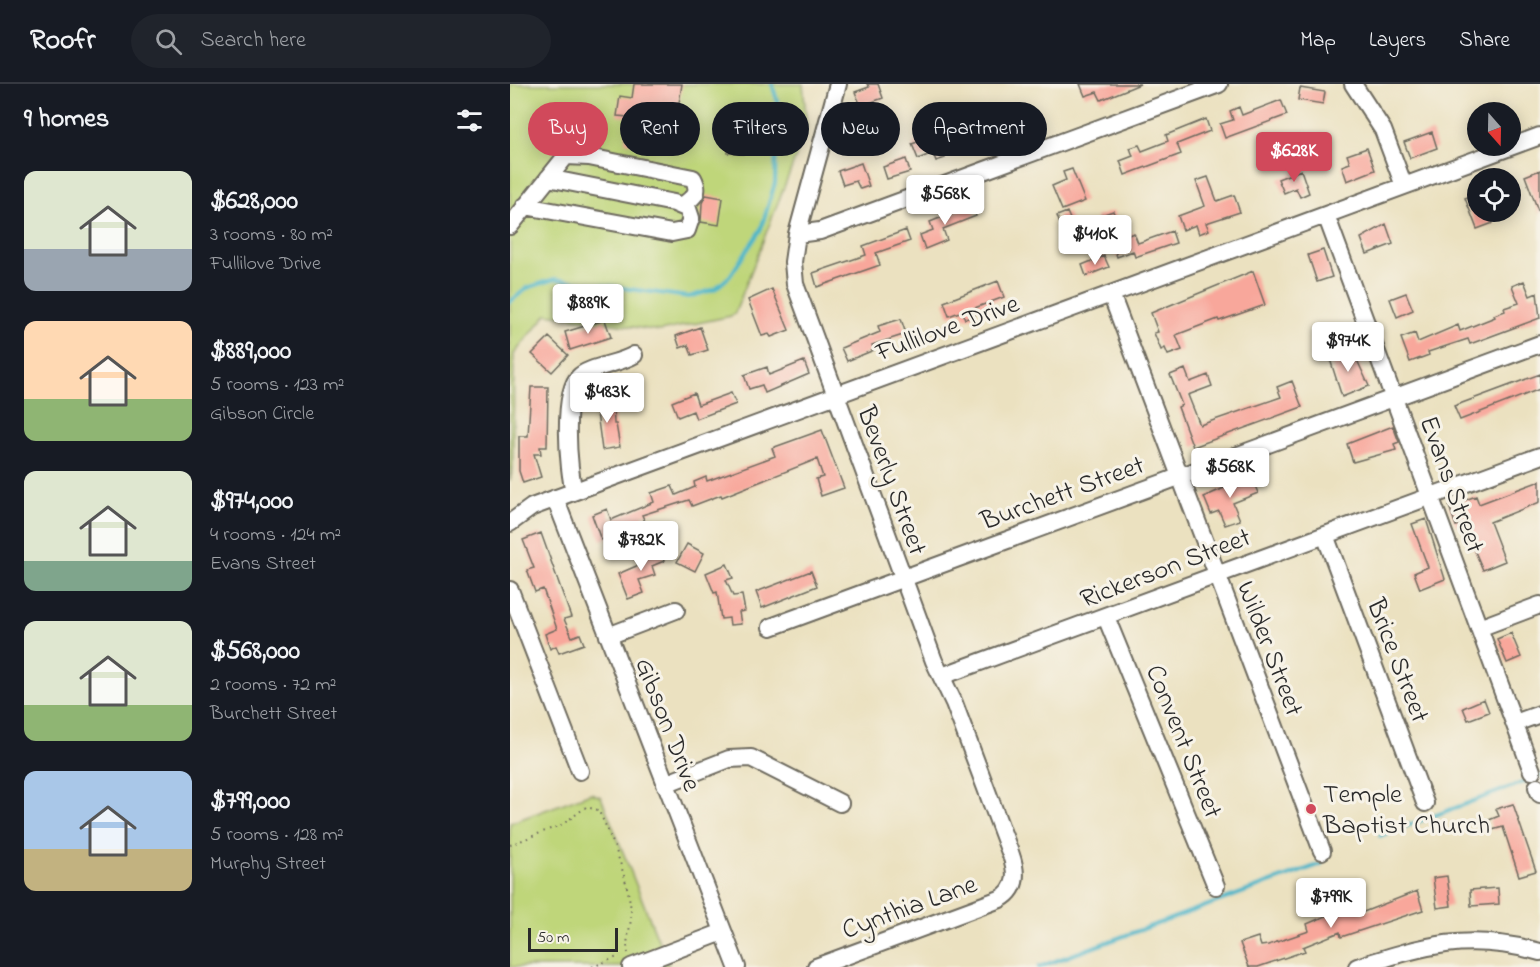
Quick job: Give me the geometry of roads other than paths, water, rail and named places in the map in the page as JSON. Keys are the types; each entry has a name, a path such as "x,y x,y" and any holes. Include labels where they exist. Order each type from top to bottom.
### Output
{"street":[{"name":"Beverly Street","path":"838,84 797,234 793,262 795,284 902,578 1014,864 1014,885"},
{"path":"797,234 820,231 1220,84"},
{"path":"1353,84 1383,130 1404,186"},
{"name":"Fullilove Drive","path":"510,522 525,510 555,498 1540,136"},
{"path":"510,226 566,156 589,156 693,178 698,187 696,195 682,206"},
{"path":"525,206 672,233 687,230 691,218 688,209 682,206 548,178"},
{"name":"Evans Street","path":"1326,215 1536,784"},
{"name":"Wilder Street","path":"1111,294 1322,851"},
{"name":"Burchett Street","path":"771,627 1540,344"},
{"path":"574,491 569,465 569,398 574,384 587,372 617,364 634,355"},
{"name":"Rickerson Street","path":"942,676 1540,456"},
{"name":"Gibson Drive","path":"555,498 737,967"},
{"name":"Brice Street","path":"1325,535 1425,803"},
{"path":"510,590 580,771"},
{"path":"1479,628 1540,605"},
{"path":"608,636 676,610"},
{"name":"Convent Street","path":"1106,617 1216,886"},
{"path":"1515,723 1540,714"},
{"path":"665,784 729,759 751,758 840,803"},
{"name":"Cynthia Lane","path":"816,967 995,901 1005,896 1014,885"},
{"path":"631,967 723,932"},
{"path":"1357,967 1418,949 1467,940 1508,944 1540,952"}],"waterway":[{"path":"510,302 527,288 555,279 689,297 715,289 730,276 761,229 775,183 777,100 772,84"},
{"path":"1380,836 1540,776"},
{"path":"1039,967 1321,864"}],"place":[{"name":"Temple Baptist Church","path":"1311,809"}]}
